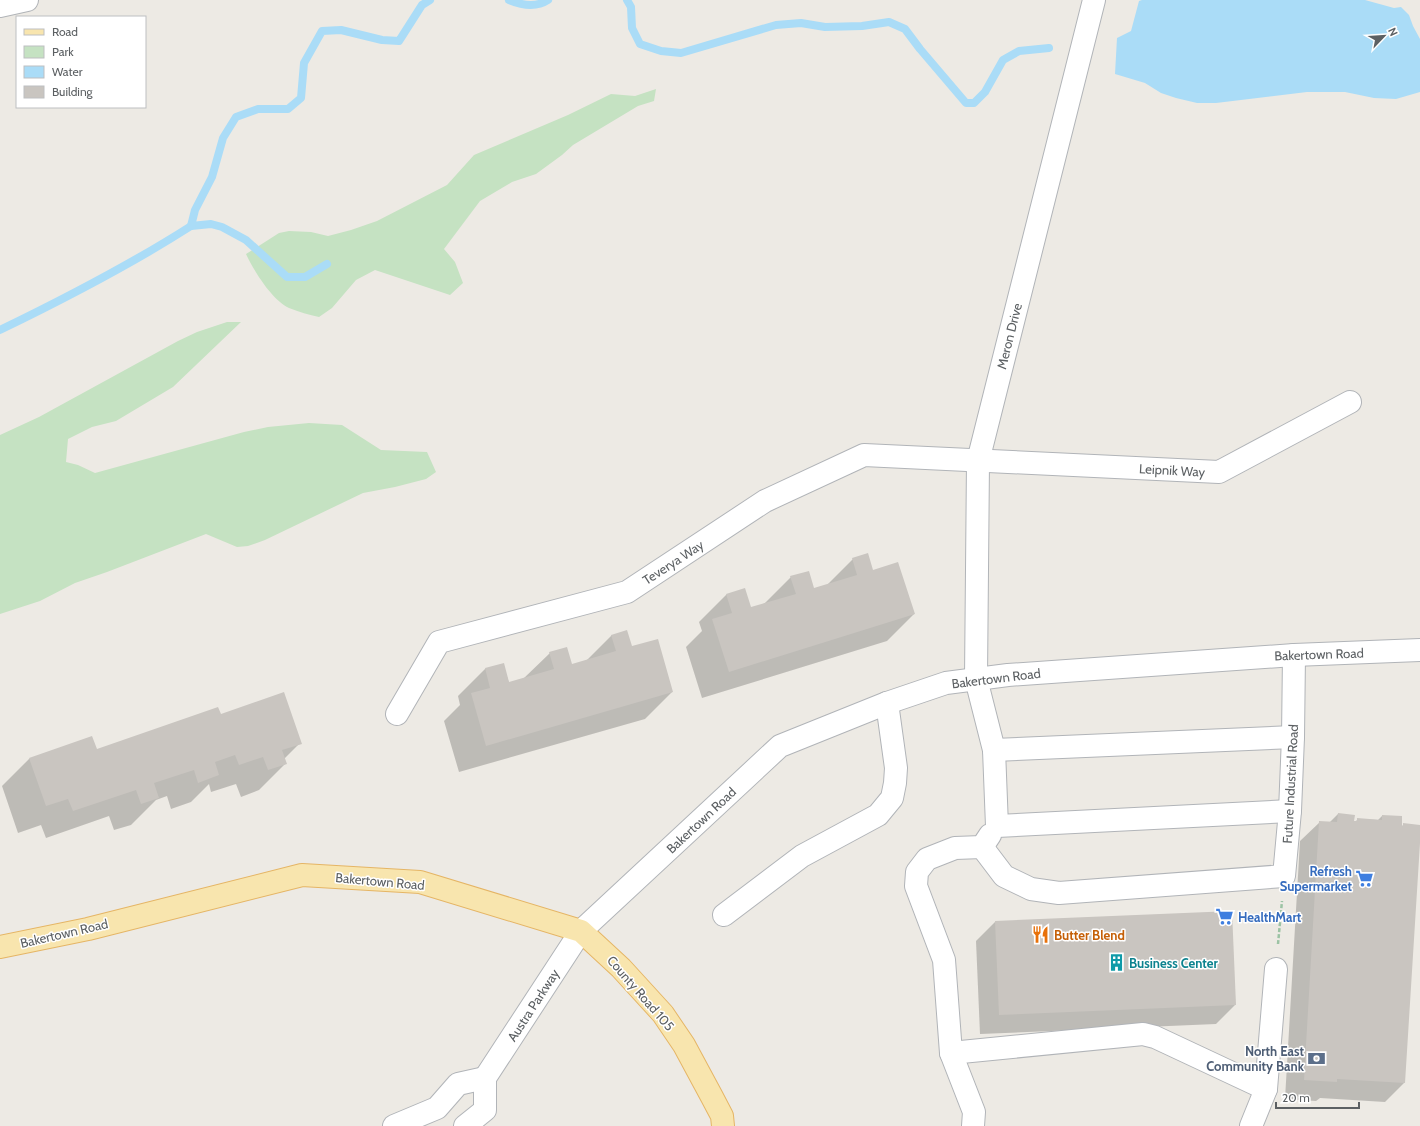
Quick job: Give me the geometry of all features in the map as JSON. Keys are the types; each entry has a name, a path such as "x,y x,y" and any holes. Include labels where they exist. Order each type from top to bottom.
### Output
{"main road":[{"name":"Bakertown Road","path":"0,948 88,928 302,875 420,882 581,931"},
{"name":"County Road 105","path":"581,931 621,968 663,1014 684,1045 722,1116 723,1126"}],"street":[{"path":"0,6 27,0"},
{"name":"Meron Drive","path":"997,826 994,750 976,679 978,461 1094,0"},
{"name":"Leipnik Way","path":"978,461 1219,472 1350,402"},
{"name":"Teverya Way","path":"398,714 439,642 627,592 765,501 864,455 978,461"},
{"name":"Bakertown Road","path":"581,931 780,746 887,703 946,683 1008,674 1294,655 1420,650"},
{"name":"Future Industrial Road","path":"1284,876 1290,811 1294,655"},
{"path":"724,915 802,856 878,815 892,798 896,768 887,703"},
{"path":"994,750 1293,737"},
{"path":"982,847 997,826 1290,811"},
{"path":"982,847 1004,876 1031,889 1059,893 1284,876"},
{"path":"973,1126 974,1112 952,1053 944,960 916,886 917,872 927,859 955,848 982,847"},
{"name":"Austra Parkway","path":"485,1078 581,931"},
{"path":"1251,1126 1266,1089 1276,970"},
{"path":"952,1053 1143,1034 1155,1037 1266,1089"},
{"path":"394,1126 437,1108 458,1084 485,1078 485,1110 466,1126"}],"path":[{"path":"1276,970 1284,876"}],"green space":[{"path":"656,89 654,101 638,106 573,145 536,174 512,182 480,201 444,249 455,262 463,283 450,295 375,270 356,280 332,308 319,317 296,311 276,299 264,284 246,254 279,233 289,231 311,232 328,236 377,221 447,185 474,155 568,115 611,94 635,96"},
{"path":"227,322 241,322 173,387 116,421 92,427 68,439 66,462 78,465 95,473 244,432 268,427 309,423 342,425 381,450 427,452 436,472 426,479 363,493 265,540 248,546 237,547 206,534 75,583 40,601 0,614 0,435 39,417 178,341 197,332"}],"water":[{"path":"1365,0 1394,8 1401,7 1409,15 1420,39 1420,92 1396,99 1374,98 1345,92 1307,92 1216,103 1197,103 1176,98 1161,93 1145,83 1115,74 1117,38 1131,31 1139,1"}],"building":[{"path":"868,553 873,570 898,562 915,614 729,672 712,619 732,613 726,594 745,588 751,607 796,594 790,576 809,571 814,588 857,575 852,558"},
{"path":"627,630 632,646 658,639 673,692 486,746 471,693 490,688 485,668 504,663 509,682 554,669 549,652 567,647 572,664 616,651 611,635"},
{"path":"284,692 302,744 282,750 287,764 268,770 263,757 239,765 235,755 215,762 219,775 198,783 194,770 154,783 159,798 141,804 136,790 73,811 68,799 46,806 29,758 92,736 97,749 218,707 221,714"},
{"path":"1338,813 1355,815 1354,821 1357,821 1357,818 1382,820 1382,815 1402,816 1402,826 1403,823 1420,825 1405,1083 1337,1079 1337,1082 1304,1080 1319,821 1337,822"},
{"name":"Business Center","path":"1232,911 1236,1005 999,1015 995,921"}],"waterway":[{"path":"0,330 97,281 191,226 195,210 212,177 223,138 236,117 258,109 288,109 301,98 304,63 322,31 341,30 382,40 399,41 422,5 430,0"},
{"path":"509,0 528,5 539,4 548,0"},
{"path":"627,0 631,7 632,28 640,44 661,51 681,53 776,25 801,23 825,27 862,26 889,22 905,29 966,103 974,103 985,92 1003,60 1019,51 1049,48"},
{"path":"191,226 211,224 222,227 246,240 287,277 305,277 327,264"}],"place":[{"name":"Refresh Supermarket","path":"1365,878"},
{"name":"HealthMart","path":"1225,917"},
{"name":"Butter Blend","path":"1041,935"},
{"name":"Business Center","path":"1116,963"},
{"name":"North East Community Bank","path":"1317,1058"}]}
